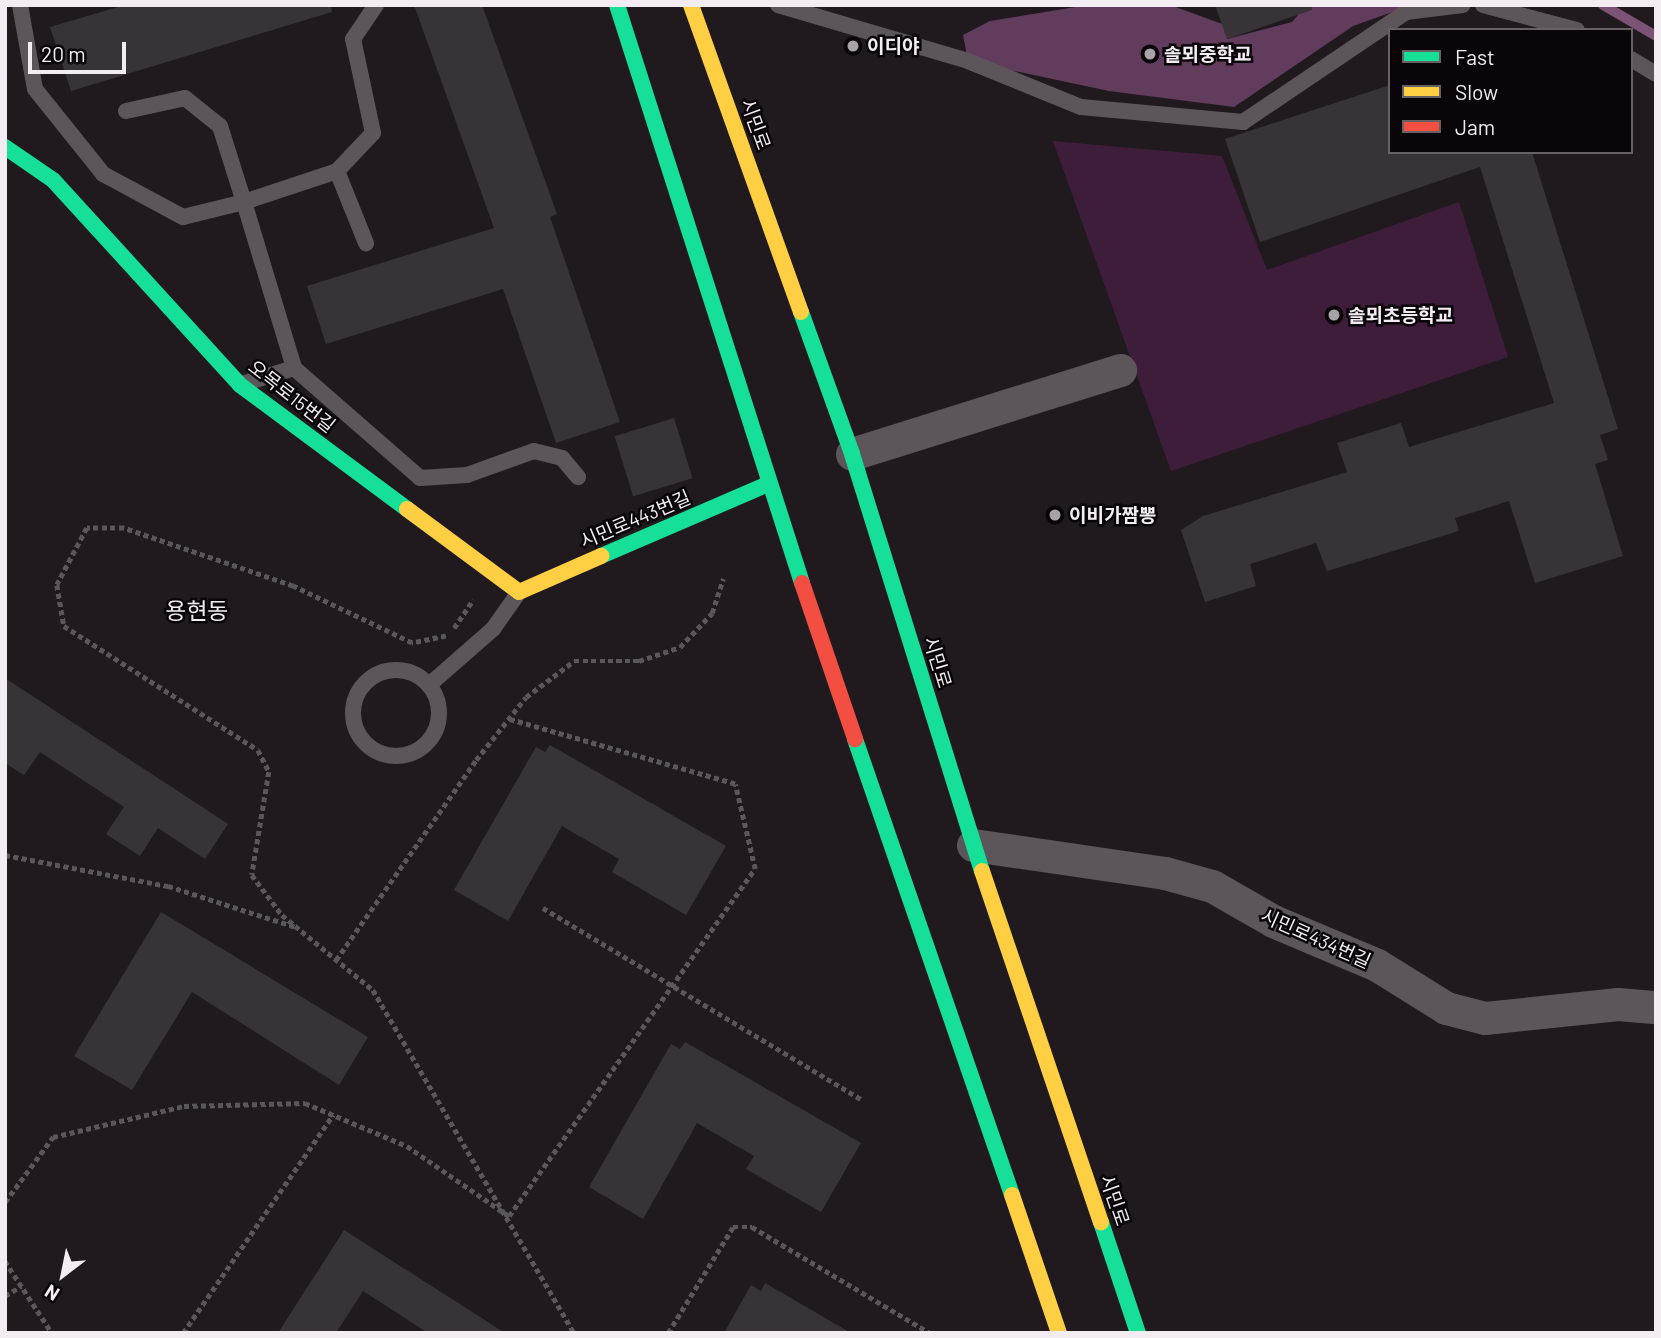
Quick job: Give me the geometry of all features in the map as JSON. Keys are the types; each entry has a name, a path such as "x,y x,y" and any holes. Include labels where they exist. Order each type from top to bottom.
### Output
{"main road":[{"path":"617,5 768,484 1059,1333"},
{"name":"시민로","path":"691,5 852,454 973,845 1138,1333"},
{"name":"오목로15번길","path":"5,147 54,180 240,385 519,592"},
{"name":"시민로443번길","path":"519,592 768,484"}],"street":[{"path":"852,454 1120,370"},
{"name":"시민로434번길","path":"973,845 1165,873 1212,886 1273,921 1377,965 1446,1008 1485,1018 1618,1004 1656,1007"}],"lane":[{"path":"20,5 35,89 103,174 183,217 244,202 337,171 373,133 353,39 376,5"},
{"path":"778,5 968,61 1081,107 1244,122 1406,12 1463,5"},
{"path":"1483,5 1569,28"},
{"path":"1633,60 1656,74"},
{"path":"126,111 185,98 220,126 295,368 420,478 467,475 534,451 562,458 578,477"},
{"path":"337,171 366,243"},
{"path":"240,385 295,368"},
{"path":"429,685 493,629 519,592"},
{"path":"403,670 429,685 439,710 438,725 423,747 411,755 383,755 360,739 354,726 355,697 374,675 403,670"}],"path":[{"path":"492,572 449,635 412,643 293,586 124,528 87,528 57,585 64,626 257,750 269,772 252,875 298,928 373,990 509,1216 574,1333"},
{"path":"336,960 526,697 574,661 639,661 680,647 712,613 723,579"},
{"path":"509,719 735,784 755,869 509,1216"},
{"path":"5,855 167,886 298,928"},
{"path":"542,908 862,1100"},
{"path":"5,1202 53,1137 184,1106 305,1103 407,1146 509,1216"},
{"path":"183,1333 333,1115"},
{"path":"668,1333 733,1227 752,1227 930,1333"},
{"path":"5,1261 52,1333"},
{"path":"5,1296 21,1286"}],"shaded area":[{"name":"솔뫼중학교","path":"1088,5 1170,5 1225,25 1227,39 1292,22 1298,15 1295,5 1412,5 1353,26 1234,107 1109,91 968,61 963,35 990,21"},
{"path":"1053,141 1222,156 1267,270 1459,202 1508,357 1171,471"}],"building":[{"path":"125,5 331,5 332,12 71,91 50,27"},
{"path":"414,5 482,5 557,214 550,217 620,422 556,443 503,289 326,344 307,286 494,228"},
{"path":"1215,5 1312,5 1312,10 1227,39"},
{"path":"1388,86 1388,154 1533,154 1618,429 1600,435 1608,460 1595,464 1623,556 1535,583 1509,501 1455,518 1459,531 1327,571 1316,543 1250,564 1256,586 1205,602 1181,530 1203,516 1347,472 1337,443 1401,423 1409,447 1554,403 1480,167 1260,242 1225,139"},
{"path":"674,418 692,478 633,496 615,436"},
{"path":"5,678 228,824 205,859 158,828 140,856 106,834 124,807 40,752 24,775 5,763"},
{"path":"550,745 726,846 686,915 612,872 619,859 562,826 508,921 454,890 536,747 545,752"},
{"path":"161,912 368,1037 339,1085 192,992 132,1090 74,1056"},
{"path":"685,1042 861,1143 821,1212 746,1169 754,1156 697,1123 643,1219 589,1187 671,1044 680,1049"},
{"path":"344,1230 505,1333 428,1333 363,1291 336,1333 278,1333"},
{"path":"765,1283 851,1333 724,1333 751,1285 761,1291"}],"waterway":[{"path":"1603,5 1656,36"}],"traffic: fast":[{"path":"617,5 802,583"},
{"path":"5,147 53,180 240,385 407,509"},
{"path":"801,312 852,454 982,871"},
{"path":"601,556 768,484"},
{"path":"855,739 1012,1195"},
{"path":"1101,1222 1138,1333"}],"traffic: slow":[{"path":"691,5 801,312"},
{"path":"407,509 519,592 601,556"},
{"path":"982,871 1101,1222"},
{"path":"1012,1195 1059,1333"}],"traffic: jam":[{"path":"802,583 855,739"}],"place":[{"name":"이디야","path":"853,46"},
{"name":"솔뫼중학교","path":"1150,54"},
{"name":"솔뫼초등학교","path":"1334,315"},
{"name":"이비가짬뽕","path":"1055,515"}],"district":[{"name":"용현동","path":"197,610"}]}
